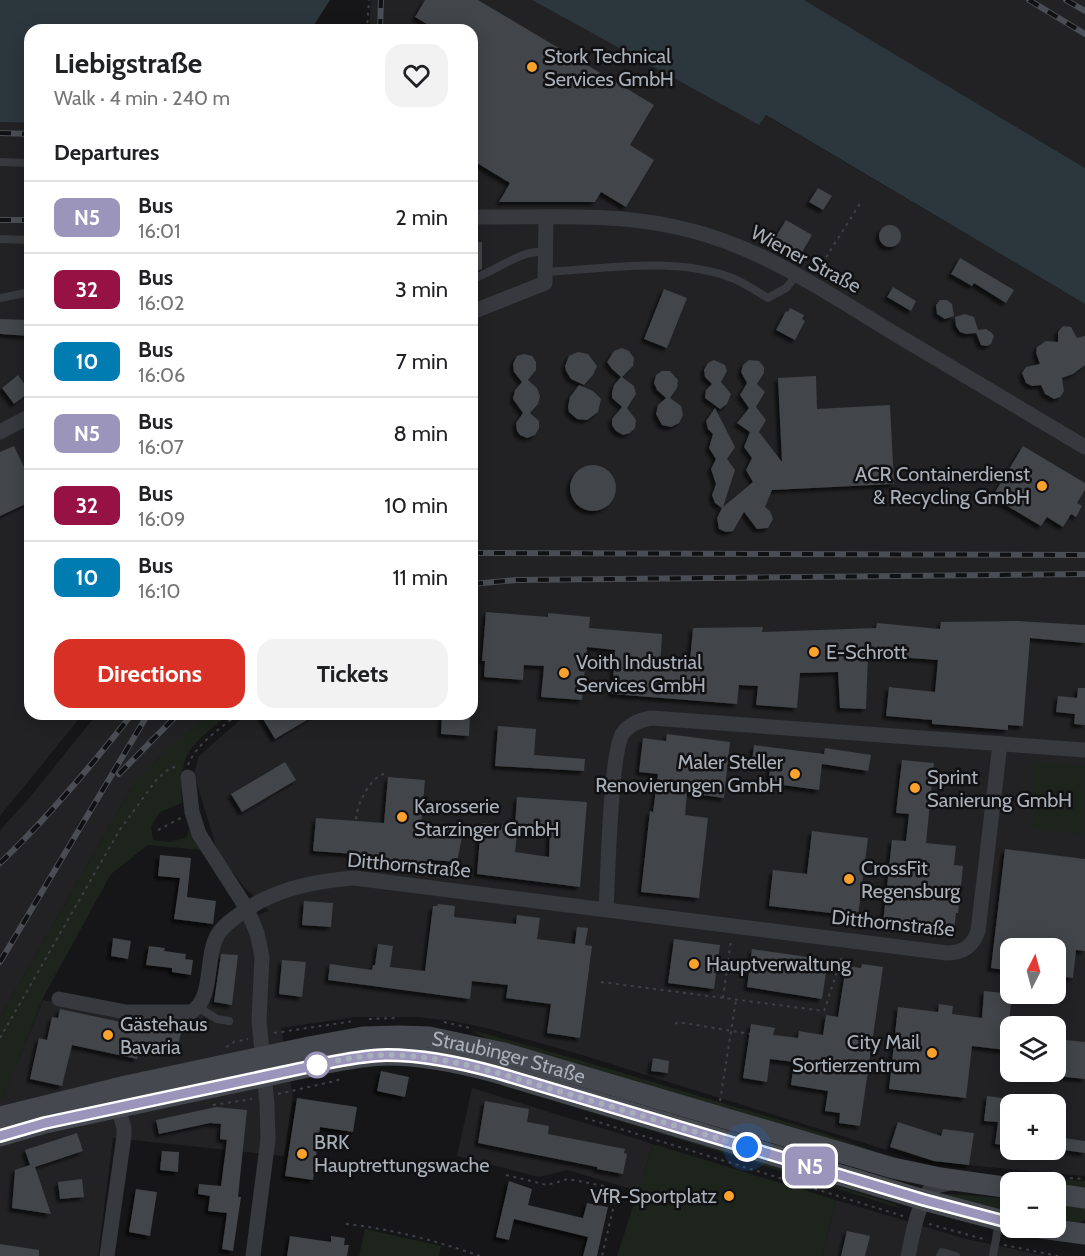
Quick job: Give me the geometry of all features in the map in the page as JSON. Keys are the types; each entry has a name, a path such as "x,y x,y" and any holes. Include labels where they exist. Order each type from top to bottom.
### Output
{"main road":[{"name":"Straubinger Straße","path":"0,1117 115,1088 264,1077 363,1037 429,1038 470,1044 894,1168 963,1182 1000,1187"},
{"name":"Straubinger Straße","path":"0,1136 45,1123 363,1056 411,1056 454,1062 510,1076 1000,1221"},
{"path":"1066,1195 1085,1198"},
{"path":"1066,1230 1082,1232"}],"street":[{"name":"Wiener Straße","path":"478,217 607,218 647,221 678,227 741,247 803,279 1085,447"},
{"path":"478,310 544,283 546,218"},
{"path":"0,432 24,419"},
{"path":"606,909 618,746 622,734 631,725 641,720 663,719 1085,750"},
{"name":"Ditthornstraße","path":"199,1008 204,998 216,937 224,927 247,909 297,886 354,878 948,953 964,950 975,939 978,931 1000,744"},
{"path":"188,770 192,812 199,834 247,909 262,957 259,1020 268,1138 253,1256"},
{"path":"59,999 126,1012 191,1012 199,1008"},
{"path":"108,1256 124,1136 118,1107"},
{"path":"908,1256 916,1220 928,1191 949,1183 963,1182"}],"lane":[{"path":"0,162 24,163"},
{"path":"0,239 24,240"},
{"path":"478,277 533,251 545,252"},
{"path":"545,272 658,266 681,267 730,278 768,298 803,279"},
{"path":"0,298 24,293"},
{"path":"199,1008 217,1019 229,1021"},
{"path":"993,1256 1000,1234"},
{"path":"940,1256 942,1252 956,1256"}],"path":[{"path":"367,24 369,0"},
{"path":"803,279 861,202"},
{"path":"0,1038 119,831 139,802 163,773 170,768 188,770 192,757 209,738 231,720"},
{"path":"356,819 357,809 374,779 383,773 388,773"},
{"path":"158,830 192,812"},
{"path":"723,998 733,925"},
{"path":"601,982 824,1011 847,940"},
{"path":"720,1101 736,1000"},
{"path":"675,1023 750,1034"},
{"path":"210,1105 264,1077 335,1082 351,1074"},
{"path":"584,1117 916,1220 996,1243 1058,1256"},
{"path":"506,1175 547,1185 568,1179 604,1185 615,1200 602,1256"},
{"path":"346,1224 370,1227 440,1243 480,1256"}],"shaded area":[{"path":"0,0 330,0 315,24 24,24 24,123 0,122"},
{"path":"371,0 532,0 759,125 765,115 1085,304 1085,1176 1066,1174 1066,1172 1042,1172 933,1162 890,1151 582,1055 490,1029 453,1021 418,1017 355,1017 281,1028 293,1096 284,1156 113,1138 98,1256 0,1256 0,1099 3,1097 43,1000 193,1026 211,930 269,911 245,888 218,853 194,774 199,756 240,720 478,720 478,24 369,24"},
{"path":"532,0 804,0 1085,168 1085,304 766,115 759,125"},
{"path":"804,0 1085,0 1085,168"},
{"path":"0,122 24,123 24,720 78,720 0,816"},
{"path":"92,720 202,720 157,759 130,790 0,1017 0,830 25,803"},
{"path":"202,720 222,720 196,742 185,760 182,803 160,812 151,827 153,840 170,842 187,837 189,828 201,850 148,845 111,874 44,996 3,1098 0,1099 0,1017 130,790 157,759"},
{"path":"1033,761 1085,767 1084,834 1034,829"},
{"path":"471,1030 802,1127 890,1158 485,1038"},
{"path":"479,1074 895,1204 899,1208 477,1078"},
{"path":"472,1088 653,1144 638,1191 567,1170 539,1177 457,1156"},
{"name":"VfR-Sportplatz","path":"653,1144 836,1200 822,1256 617,1256"},
{"path":"1066,1179 1085,1181 1085,1187 1066,1186"},
{"path":"938,1193 1000,1198 1000,1209 983,1208"},
{"path":"836,1200 966,1239 1046,1256 822,1256"},
{"path":"1066,1202 1085,1205 1085,1219 1080,1223 1066,1221"},
{"path":"365,1229 441,1246 439,1256 359,1256"}],"building":[{"name":"Stork Technical Services GmbH","path":"425,0 478,0 654,105 630,145 654,160 626,207 601,192 595,202 499,202 510,183 478,164 478,24 427,24 415,17"},
{"path":"818,188 832,196 823,210 809,202"},
{"path":"786,220 812,235 801,254 775,238"},
{"path":"890,225 898,228 901,236 898,244 890,247 882,244 879,236 882,228"},
{"path":"478,242 482,242 482,269 478,270"},
{"path":"960,258 1014,290 1006,303 974,283 972,286 951,274"},
{"path":"893,287 916,301 911,311 887,297"},
{"path":"664,289 687,298 667,348 644,339"},
{"path":"940,300 947,300 952,304 954,316 945,319 937,314 936,305"},
{"path":"790,308 804,315 802,319 805,321 795,340 776,330"},
{"path":"965,314 974,317 978,330 986,329 991,332 994,336 991,344 981,345 976,333 960,332 956,326 955,317"},
{"path":"0,319 24,320 24,336 0,334"},
{"path":"1063,326 1071,327 1077,338 1085,336 1085,365 1073,374 1062,378 1064,391 1060,397 1054,399 1045,394 1041,385 1032,386 1026,383 1022,373 1026,367 1040,364 1036,353 1037,347 1046,341 1058,342 1058,332"},
{"path":"622,348 629,351 634,358 633,366 622,377 634,386 636,394 627,408 636,420 635,428 623,435 612,425 612,419 622,407 612,398 614,385 621,377 607,362 614,351"},
{"path":"578,352 588,354 597,366 584,385 571,379 565,366 569,356"},
{"path":"524,354 532,356 536,362 536,370 528,380 537,388 540,396 538,404 530,413 539,421 539,428 535,435 527,438 517,431 516,423 523,413 513,399 515,390 522,382 514,372 513,364 517,356"},
{"path":"714,360 725,365 727,371 721,382 731,394 727,404 720,409 705,398 706,390 712,384 705,377 704,370 708,363"},
{"path":"749,360 759,361 764,367 764,373 757,384 765,392 756,407 766,420 759,432 782,462 778,378 816,376 817,409 890,405 894,484 772,490 765,507 770,511 773,519 768,528 757,529 744,512 733,531 726,532 719,529 717,518 722,508 715,503 712,495 716,484 711,469 716,459 709,448 713,434 708,429 706,421 715,408 735,447 727,459 735,470 723,507 753,482 746,470 752,458 744,447 750,432 737,423 749,408 740,395 747,383 741,372 743,365"},
{"path":"662,371 670,371 678,380 677,388 670,398 681,406 683,415 679,423 671,427 662,425 656,414 658,405 666,398 657,390 654,383 656,375"},
{"path":"18,375 24,384 24,396 14,404 2,388"},
{"path":"579,385 593,391 601,399 598,412 587,420 577,419 569,412 570,397"},
{"path":"14,446 24,467 24,505 0,516 0,452"},
{"name":"ACR Containerdienst & Recycling GmbH","path":"1023,446 1085,483 1085,490 1077,503 1082,506 1076,517 1071,514 1063,527 1047,517 1041,526 992,497"},
{"path":"593,465 609,472 616,488 609,504 593,511 577,504 570,488 577,472"},
{"path":"486,612 548,617 548,613 590,617 589,628 662,634 660,669 689,671 693,628 763,627 762,632 876,628 877,623 940,629 941,622 1017,621 1085,625 1085,643 1030,638 1023,726 1008,725 1008,730 932,724 932,720 886,716 889,687 935,692 938,660 868,655 866,709 840,708 838,672 800,673 797,708 756,705 758,686 739,685 737,704 612,694 615,650 587,647 582,700 541,697 544,666 524,665 523,680 484,677 485,661 482,661"},
{"path":"1078,688 1085,688 1085,725 1074,724 1075,714 1056,712 1058,696 1077,698"},
{"path":"264,720 307,720 275,739"},
{"path":"442,720 470,720 469,736 441,734"},
{"path":"498,726 536,729 534,755 585,759 584,771 495,766"},
{"path":"667,734 730,742 724,798 687,793 685,815 708,818 699,898 641,892 650,811 653,812 658,774 639,772 643,738 666,741"},
{"name":"Maler Steller Renovierungen GmbH","path":"754,745 824,754 825,748 871,755 868,771 822,764 819,790 768,783 771,763 752,761"},
{"path":"902,760 934,763 926,843 956,846 954,865 963,866 954,931 883,923 892,840 906,841 909,814 896,813"},
{"path":"285,762 296,780 242,812 231,794"},
{"path":"388,777 425,780 421,826 464,827 457,862 431,860 430,869 381,866 382,856 313,851 316,818 384,823"},
{"path":"517,797 587,802 580,887 477,874 481,823 515,826","holes":["518,826 550,829 549,857 515,852"]},
{"path":"812,831 868,838 858,916 769,906 773,870 807,874"},
{"path":"1005,849 1085,859 1085,951 1076,950 1073,978 1066,977 1066,938 1000,938 1000,969 991,968"},
{"path":"160,855 191,858 187,897 216,901 213,924 174,919 180,878 158,876"},
{"path":"304,901 333,903 331,927 302,925"},
{"path":"438,904 455,906 454,917 516,924 517,915 540,918 537,939 575,944 577,927 588,928 585,945 592,946 580,1038 547,1033 551,1004 506,998 508,985 472,981 470,999 328,980 330,964 372,970 378,944 393,946 390,967 425,971 433,906"},
{"path":"113,938 131,941 128,959 111,956"},
{"name":"Hauptverwaltung","path":"674,939 720,945 714,989 668,983"},
{"path":"149,946 186,954 185,959 193,960 191,975 172,972 172,968 146,965"},
{"path":"752,949 828,960 822,999 747,987"},
{"path":"221,954 238,955 232,1005 214,1002"},
{"path":"282,960 306,962 302,997 279,994"},
{"path":"862,964 883,967 860,1126 839,1123 840,1113 825,1111 828,1091 791,1085 794,1062 770,1059 767,1082 743,1078 751,1024 775,1028 773,1035 798,1038 799,1031 823,1035 826,1015 838,1017 846,966 861,968"},
{"name":"City Mail Sortierzentrum","path":"984,991 1000,993 1000,1004 1011,1004 1010,1016 1000,1016 1000,1049 972,1046 966,1098 889,1089 898,1007 938,1012 939,1004 953,1006 952,1014 982,1018"},
{"path":"60,1009 158,1030 158,1028 181,1032 177,1053 168,1051 169,1046 141,1041 137,1059 72,1045 62,1086 30,1079 39,1038 47,1040 52,1017 58,1018"},
{"path":"1066,1040 1085,1042 1085,1079 1066,1077"},
{"path":"653,1058 669,1061 668,1073 651,1071"},
{"path":"381,1071 409,1077 405,1097 377,1091"},
{"path":"987,1096 1000,1098 1000,1145 995,1144 998,1122 984,1121"},
{"name":"BRK Hauptrettungswache","path":"297,1098 357,1107 353,1132 320,1127 313,1180 285,1176"},
{"path":"485,1101 529,1109 527,1122 549,1126 548,1134 625,1149 624,1153 627,1154 623,1174 478,1143"},
{"path":"216,1107 247,1110 238,1197 241,1197 233,1251 222,1249 227,1213 208,1211 210,1196 198,1194 199,1184 221,1186 227,1140 220,1139 221,1124 210,1123 159,1134 156,1120"},
{"path":"898,1122 941,1136 943,1129 974,1133 969,1165 934,1161 890,1147"},
{"path":"77,1133 83,1151 35,1167 51,1214 12,1208 15,1170 30,1165 25,1150"},
{"path":"1066,1138 1085,1141 1085,1153 1066,1150"},
{"path":"162,1151 179,1152 178,1172 160,1170"},
{"path":"82,1179 84,1197 60,1199 58,1182"},
{"path":"509,1181 532,1189 528,1205 583,1218 587,1203 608,1207 597,1256 583,1256 588,1237 514,1219 509,1240 496,1237"},
{"path":"136,1189 157,1192 150,1236 129,1232"},
{"path":"847,1231 870,1236 865,1256 841,1256"},
{"path":"290,1236 331,1242 331,1236 345,1238 344,1245 349,1245 347,1256 287,1256"},
{"path":"0,1244 39,1250 39,1256 0,1256"}],"railway":[{"path":"380,24 381,0"},
{"path":"1029,0 1085,34"},
{"path":"1066,0 1085,11"},
{"path":"0,133 24,134"},
{"path":"0,220 24,220"},
{"path":"478,553 1085,555"},
{"path":"478,583 516,580 1085,574"},
{"path":"0,863 69,791 127,720"},
{"path":"0,962 144,720"},
{"path":"119,774 172,720"}],"bus line":[{"name":"N5","path":"0,1136 45,1123 363,1056 411,1056 473,1066 498,1073 1000,1221"}],"place":[{"name":"Stork Technical Services GmbH","path":"532,67"},
{"name":"ACR Containerdienst & Recycling GmbH","path":"1042,486"},
{"name":"E-Schrott","path":"814,652"},
{"name":"Voith Industrial Services GmbH","path":"564,673"},
{"name":"Maler Steller Renovierungen GmbH","path":"795,774"},
{"name":"Sprint Sanierung GmbH","path":"915,788"},
{"name":"Karosserie Starzinger GmbH","path":"402,817"},
{"name":"CrossFit Regensburg","path":"849,879"},
{"name":"Hauptverwaltung","path":"694,964"},
{"name":"Gästehaus Bavaria","path":"108,1035"},
{"name":"City Mail Sortierzentrum","path":"932,1053"},
{"name":"BRK Hauptrettungswache","path":"302,1154"},
{"name":"VfR-Sportplatz","path":"729,1196"}],"route":[{"path":"317,1065 363,1056 387,1055 459,1063 747,1147"}]}
